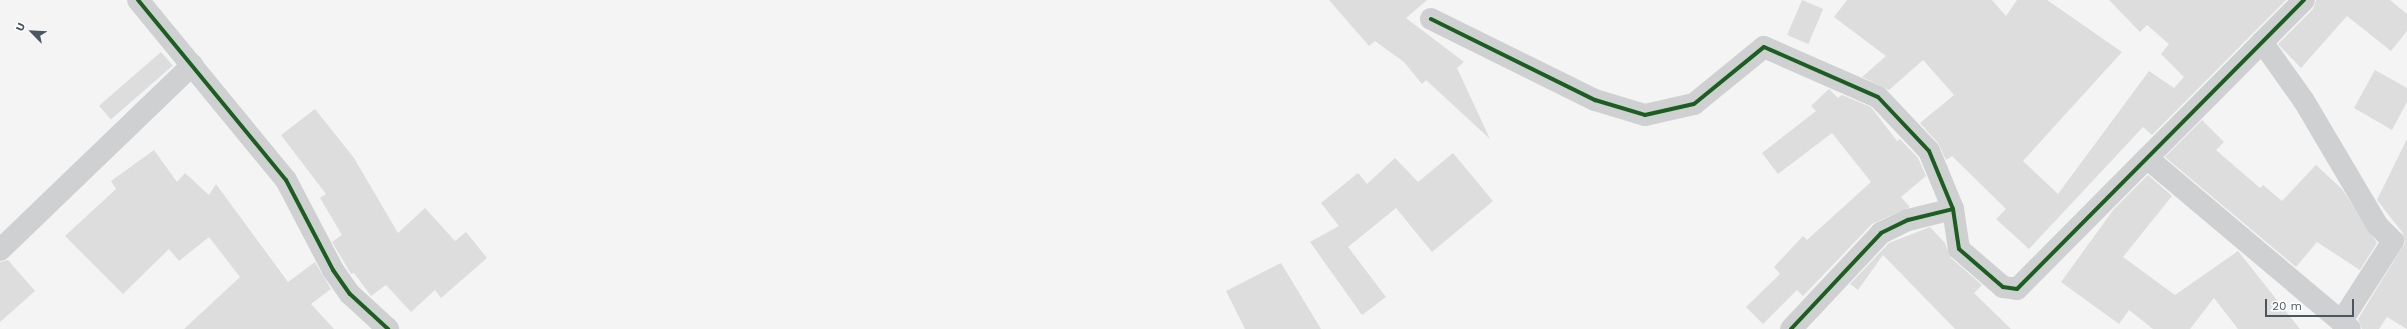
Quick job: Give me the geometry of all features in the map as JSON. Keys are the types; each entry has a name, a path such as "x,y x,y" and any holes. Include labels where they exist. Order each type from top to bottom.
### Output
{"street":[{"path":"138,0 286,180 350,294 388,329"},
{"path":"1431,19 1595,100 1645,115 1694,104 1764,47 1878,97 1929,151 1954,208 1960,249 2003,287 2012,291 2304,0"},
{"path":"2147,158 2346,326 2400,238 2378,226 2304,101 2262,42"},
{"path":"0,250 192,65"},
{"path":"1791,329 1881,233 1908,220 1954,208"}],"building":[{"path":"1329,0 1427,0 1406,18 1464,62 1457,68 1490,139 1426,80 1422,84 1404,62 1375,41 1369,46"},
{"path":"1802,0 1823,9 1808,44 1787,35"},
{"path":"1847,0 1992,0 2006,16 2017,0 2047,0 2122,52 2023,161 2058,194 2149,71 2174,88 2184,77 2161,54 2169,44 2147,25 2140,32 2109,0 2286,0 2152,135 2143,127 2029,249 1996,219 2006,209 1952,156 1946,160 1938,143 1920,123 1954,95 1923,60 1889,90 1862,77 1886,56 1834,17"},
{"path":"2316,0 2390,0 2407,14 2407,31 2391,51 2347,16 2301,68 2278,44 2313,9"},
{"path":"161,52 173,66 111,119 99,106"},
{"path":"2375,70 2407,88 2407,102 2392,130 2354,108"},
{"path":"1829,89 1838,98 1842,95 1871,107 1897,141 1900,139 1918,158 1926,176 1901,197 1910,207 1872,224 1803,296 1797,290 1763,324 1746,307 1780,274 1774,267 1803,236 1807,240 1871,182 1832,133 1778,174 1762,153 1816,111 1811,106"},
{"path":"315,109 354,158 398,233 425,208 455,241 466,232 487,258 441,298 435,290 411,312 386,285 371,296 354,273 351,274 332,242 342,235 320,198 326,194 281,135"},
{"path":"2202,120 2224,142 2216,150 2260,188 2263,185 2282,201 2316,165 2342,189 2377,243 2360,270 2317,242 2296,267 2165,157"},
{"path":"2407,139 2407,329 2387,317 2379,329 2362,329 2358,319 2405,243 2402,232 2377,200"},
{"path":"154,150 177,182 185,173 209,195 216,184 288,282 315,262 331,289 311,304 334,329 184,329 240,277 209,237 179,261 169,249 123,294 65,236 116,189 111,181"},
{"path":"1453,153 1493,201 1432,252 1396,208 1348,247 1386,297 1362,315 1310,242 1339,226 1321,203 1358,173 1367,184 1395,158 1418,182"},
{"path":"2148,175 2172,196 2123,257 2175,295 2238,251 2300,329 2238,329 2214,298 2190,329 2153,329 2129,310 2119,324 2061,282 2114,209"},
{"path":"1930,227 1945,243 1951,258 1982,285 1974,293 2011,329 1955,329 1883,255 1858,290 1850,284 1889,243"},
{"path":"8,260 35,291 0,322 0,262"},
{"path":"1281,263 1321,329 1245,329 1226,291"}],"cycle path":[{"path":"138,0 286,180 333,270 350,294 388,329"},
{"path":"1791,329 1881,233 1908,220 1953,209 1959,249 2003,287 2017,289 2304,0"},
{"path":"1431,19 1595,100 1645,115 1694,104 1764,47 1878,97 1929,151 1953,209"}]}
